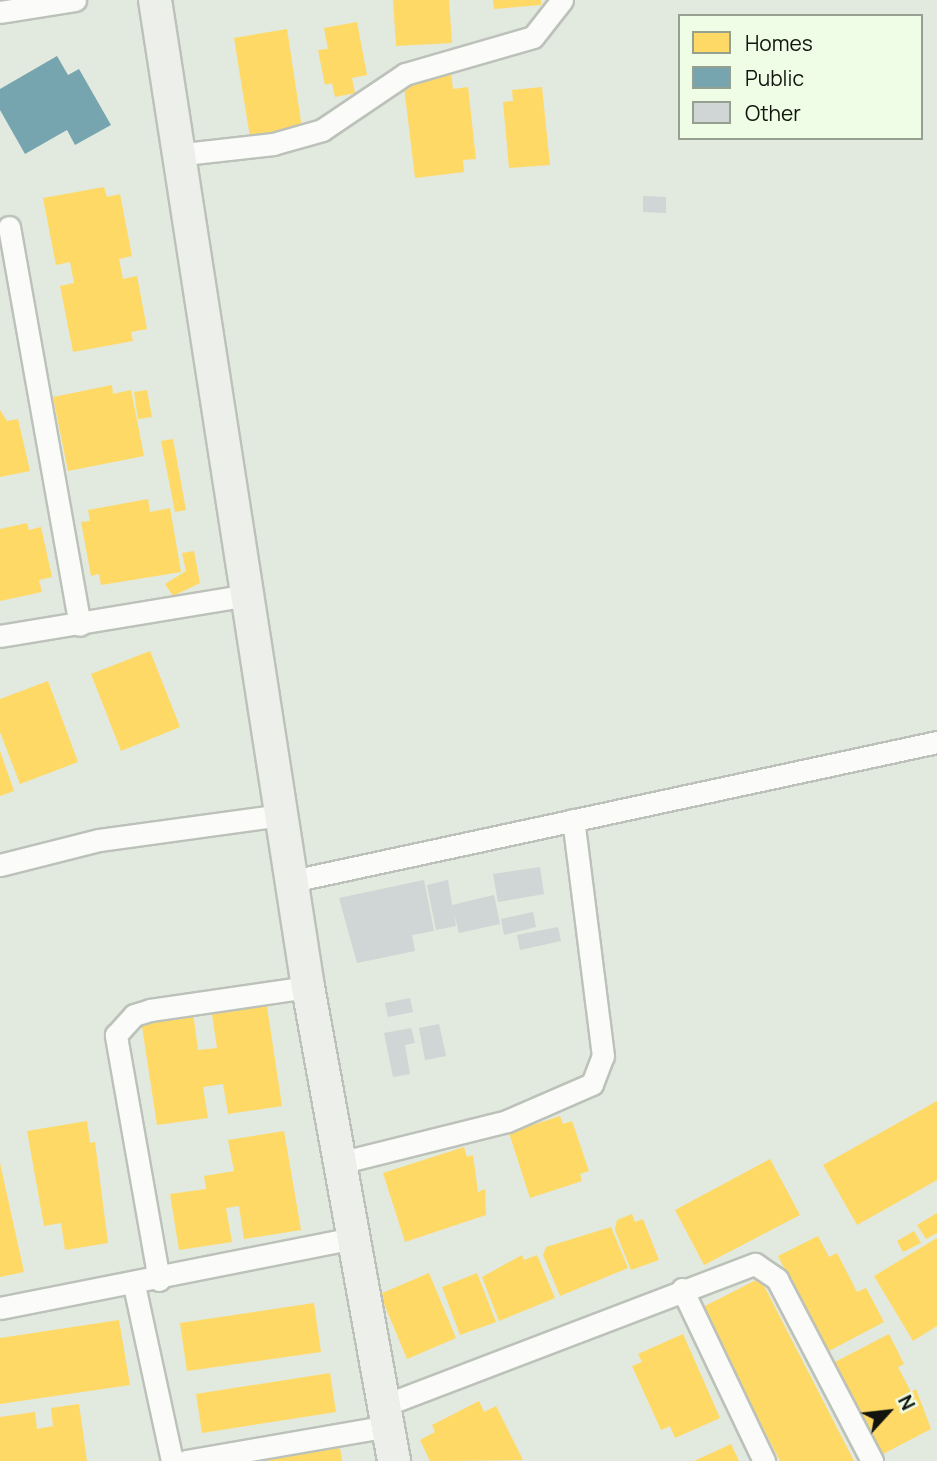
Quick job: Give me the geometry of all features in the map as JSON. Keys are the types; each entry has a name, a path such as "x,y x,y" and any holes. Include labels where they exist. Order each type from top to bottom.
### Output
{"main road":[{"path":"155,0 184,154 308,986 343,1162 394,1461"}],"street":[{"path":"0,12 75,0"},
{"path":"184,154 273,144 322,130 405,74 533,37 562,0"},
{"path":"9,227 80,625"},
{"path":"0,636 80,625 248,595"},
{"path":"292,881 937,742"},
{"path":"0,865 99,840 282,815"},
{"path":"343,1162 507,1121 592,1084 603,1056 573,820"},
{"path":"159,1280 116,1035 134,1015 150,1010 308,986"},
{"path":"0,1308 134,1285 354,1238"},
{"path":"186,1461 387,1416 682,1289 755,1264 777,1279 872,1461"},
{"path":"134,1285 172,1461"},
{"path":"682,1289 764,1461"}],"building: Homes":[{"path":"393,0 449,0 452,43 396,46"},
{"path":"493,0 541,0 541,5 494,9"},
{"path":"357,22 367,75 352,78 355,93 335,97 332,83 325,85 318,50 328,49 324,28"},
{"path":"287,29 302,128 250,137 234,38"},
{"path":"451,73 453,89 468,87 476,159 463,160 464,172 415,178 403,78"},
{"path":"542,87 550,165 509,168 503,102 513,101 512,90"},
{"path":"104,187 107,197 120,194 132,256 119,259 123,279 137,276 147,329 131,332 133,341 73,352 60,286 74,283 70,262 56,265 43,198"},
{"path":"112,385 113,394 131,390 144,456 68,471 53,397"},
{"path":"147,390 152,417 138,419 134,392"},
{"path":"0,410 7,421 18,419 30,471 0,477"},
{"path":"173,439 186,510 175,512 161,441"},
{"path":"148,499 150,512 170,508 181,572 101,585 99,574 91,576 81,522 90,521 88,510"},
{"path":"27,523 29,530 41,527 52,577 39,580 42,592 0,601 0,529"},
{"path":"194,551 200,583 173,596 165,584 186,571 182,553"},
{"path":"150,651 180,727 121,751 91,674"},
{"path":"48,681 78,762 20,784 0,732 0,699"},
{"path":"0,751 14,791 0,796"},
{"path":"266,1000 282,1106 228,1114 223,1084 203,1087 208,1118 157,1125 141,1020 193,1012 198,1050 217,1048 211,1008"},
{"path":"937,1101 937,1180 857,1225 823,1165"},
{"path":"560,1116 563,1124 572,1121 589,1171 580,1174 582,1181 530,1198 509,1133"},
{"path":"87,1121 90,1143 95,1142 108,1243 65,1250 61,1223 44,1226 27,1131"},
{"path":"284,1131 301,1230 244,1239 239,1206 226,1208 232,1242 179,1250 170,1194 206,1189 204,1176 234,1171 228,1140"},
{"path":"464,1147 467,1157 473,1155 478,1192 485,1189 486,1215 405,1242 383,1173"},
{"path":"770,1159 800,1215 704,1265 675,1210"},
{"path":"0,1163 24,1272 0,1277"},
{"path":"937,1213 937,1233 926,1239 917,1225"},
{"path":"632,1214 635,1222 643,1219 659,1260 631,1270 615,1230 617,1220"},
{"path":"611,1227 628,1268 560,1296 543,1255 546,1247"},
{"path":"914,1231 921,1243 903,1252 897,1241"},
{"path":"818,1236 829,1257 837,1253 857,1292 866,1288 884,1322 827,1352 778,1256"},
{"path":"937,1238 937,1326 913,1341 874,1276"},
{"path":"522,1255 524,1260 537,1255 555,1298 499,1321 482,1277"},
{"path":"429,1273 456,1338 407,1359 380,1294"},
{"path":"477,1273 496,1322 460,1335 442,1287"},
{"path":"760,1278 854,1461 780,1461 701,1308"},
{"path":"314,1303 321,1352 187,1371 180,1323"},
{"path":"119,1320 130,1385 0,1404 0,1338"},
{"path":"683,1334 720,1418 675,1438 670,1426 661,1430 632,1366 642,1362 638,1354"},
{"path":"889,1334 904,1364 898,1367 911,1392 916,1389 931,1429 879,1456 831,1364"},
{"path":"330,1373 336,1412 202,1433 196,1394"},
{"path":"479,1401 484,1412 496,1406 523,1460 430,1461 420,1440 435,1432 432,1425"},
{"path":"79,1404 87,1461 0,1461 0,1417 35,1412 37,1429 53,1426 51,1408"},
{"path":"731,1444 739,1461 694,1461"},
{"path":"340,1448 342,1461 264,1461 264,1459"}],"building: Public":[{"path":"57,56 68,75 79,69 111,125 75,145 67,130 25,154 0,110 0,89"}],"building: Other":[{"path":"643,196 666,197 666,213 643,212"},
{"path":"540,867 544,894 498,902 493,874"},
{"path":"424,880 434,931 412,935 415,951 357,963 339,898"},
{"path":"448,880 452,905 494,895 500,924 459,933 454,913 456,926 436,930 427,885"},
{"path":"533,912 536,927 504,935 501,919"},
{"path":"558,927 561,941 520,950 517,935"},
{"path":"410,998 413,1012 388,1017 385,1003"},
{"path":"439,1024 446,1056 425,1060 419,1028"},
{"path":"411,1028 415,1043 405,1045 410,1074 393,1077 384,1033"}]}
